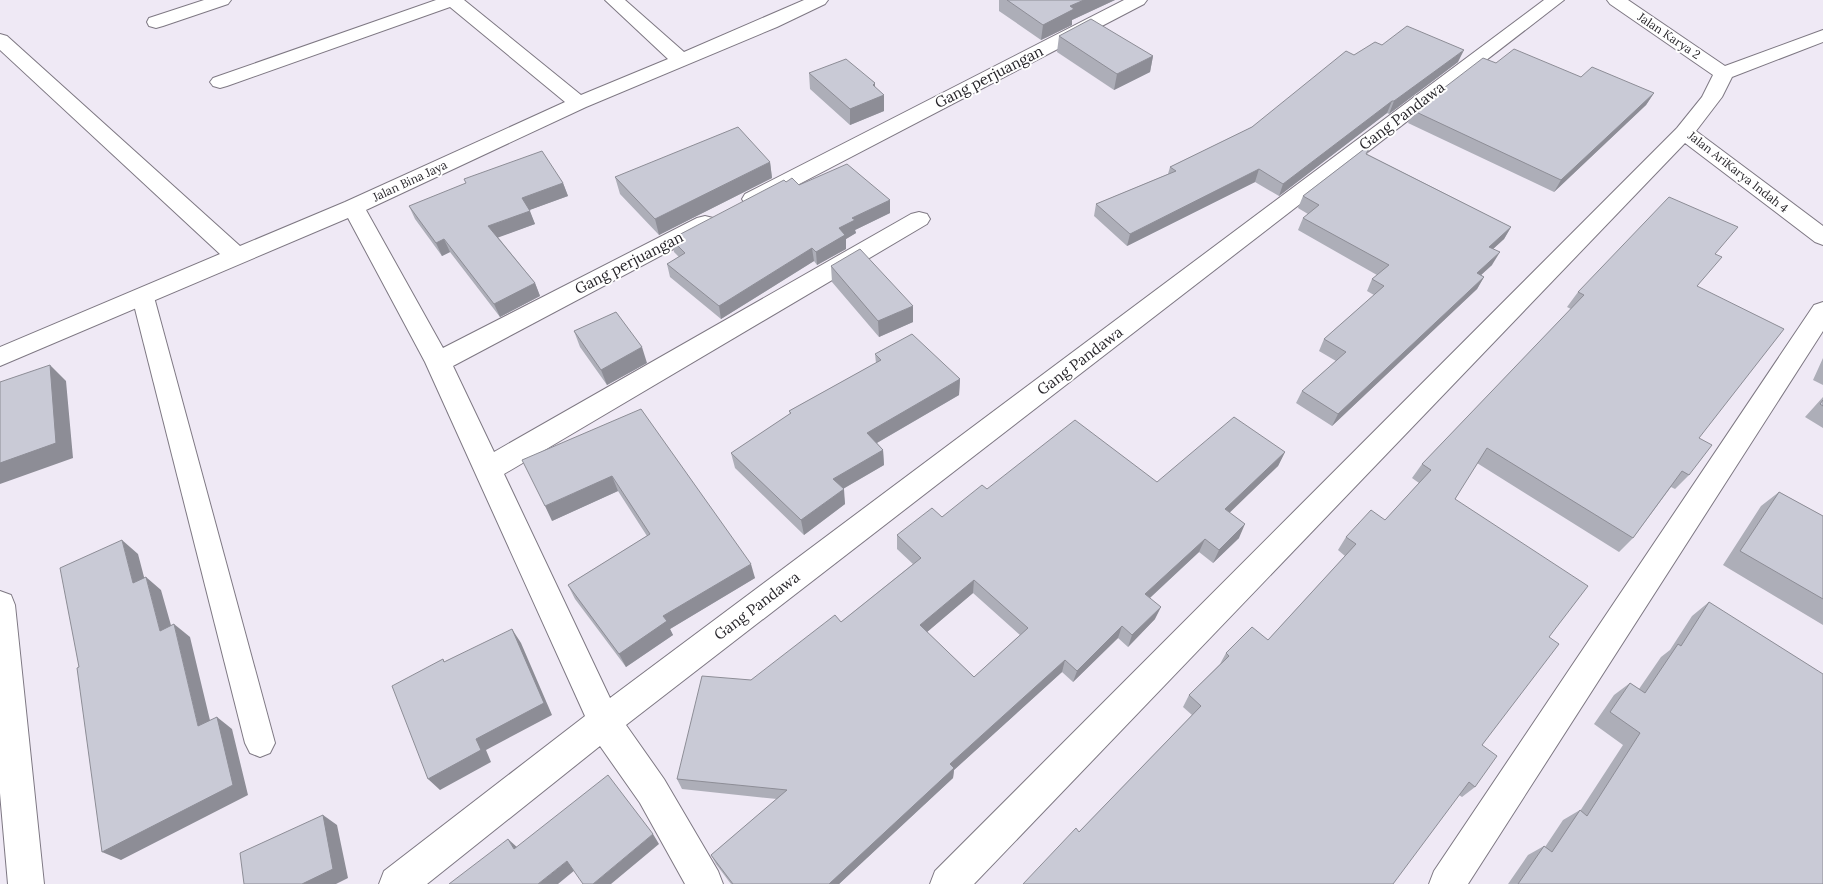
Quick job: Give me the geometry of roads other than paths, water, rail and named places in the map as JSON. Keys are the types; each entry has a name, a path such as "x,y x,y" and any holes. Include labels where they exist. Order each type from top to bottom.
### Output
{"street":[{"path":"156,22 222,0"},
{"path":"220,82 453,0 579,103"},
{"path":"614,0 681,60"},
{"name":"Jalan Bina Jaya","path":"0,357 353,207 579,103 819,0"},
{"name":"Gang perjuangan","path":"438,362 1138,0"},
{"name":"Gang Pandawa","path":"397,884 604,722 1555,0"},
{"name":"Jalan Karya 2","path":"1616,0 1723,73"},
{"path":"1723,73 1823,36"},
{"path":"0,40 238,257"},
{"name":"Jalan AriKarya Indah 4","path":"1723,73 1719,87 1712,99 1684,132 1823,237"},
{"path":"948,884 1684,132"},
{"path":"353,207 438,362 604,722 652,791 705,884"},
{"path":"488,469 919,219"},
{"path":"1447,884 1823,311"},
{"path":"0,605 26,884"}],"lane":[{"path":"143,297 260,744"}]}
